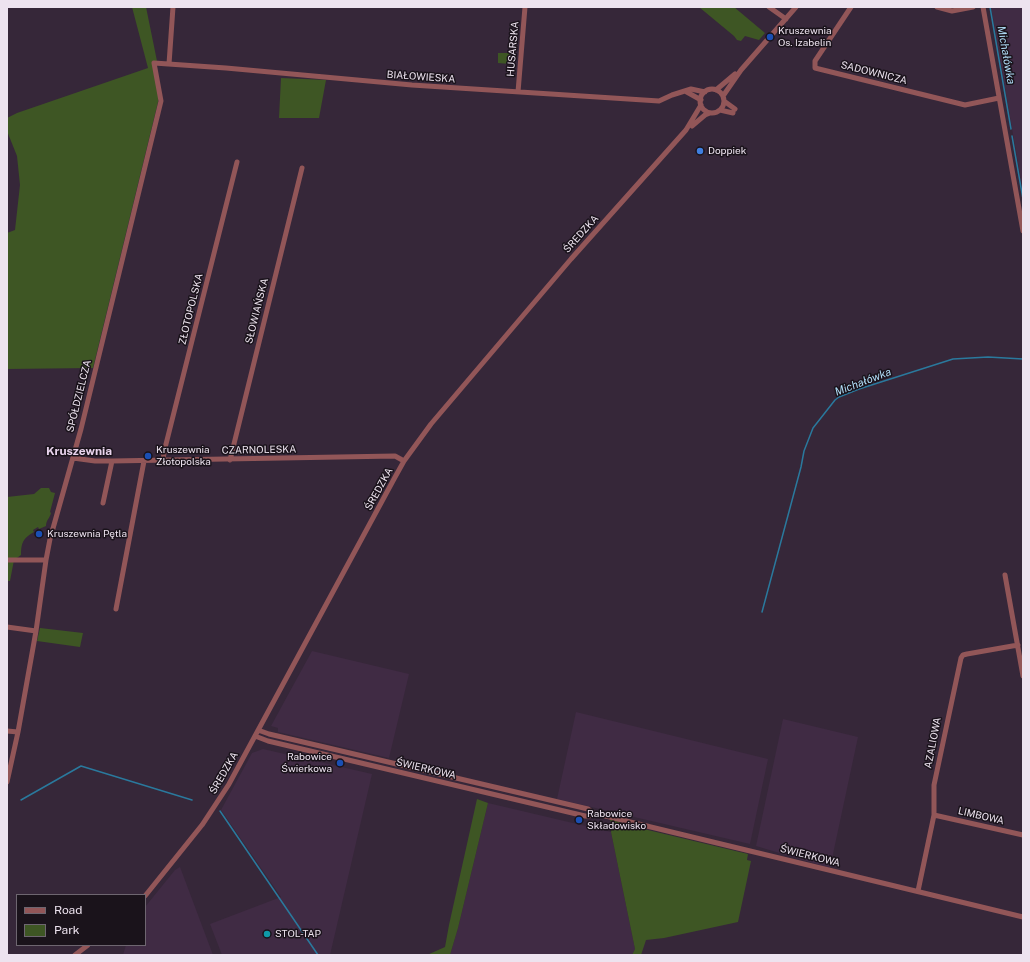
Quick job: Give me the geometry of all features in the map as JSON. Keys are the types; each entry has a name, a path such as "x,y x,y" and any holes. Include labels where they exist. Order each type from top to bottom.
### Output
{"street":[{"path":"169,64 173,7"},
{"name":"HUSARSKA","path":"518,92 525,7"},
{"path":"769,7 786,19"},
{"path":"716,90 741,70 796,7"},
{"name":"SADOWNICZA","path":"851,7 815,61 815,68 965,105 999,98"},
{"path":"937,7 952,11 973,7"},
{"path":"983,7 1023,231"},
{"name":"BIAŁOWIESKA","path":"154,63 412,85 659,101 685,90 691,89 705,92"},
{"name":"SPÓŁDZIELCZA","path":"7,782 18,732 36,631 46,560 73,458 161,101 154,63"},
{"path":"720,110 723,106 724,99 741,70"},
{"path":"685,90 701,103 705,110 710,113 720,110 734,111 716,90 710,89 705,92 701,103"},
{"name":"ŚREDZKA","path":"686,130 701,103"},
{"name":"ŚREDZKA","path":"146,895 214,808 255,736 404,461 432,424 548,287 686,130 710,113"},
{"name":"ZŁOTOPOLSKA","path":"163,461 238,162"},
{"name":"SŁOWIAŃSKA","path":"230,460 302,168"},
{"name":"CZARNOLESKA","path":"73,458 95,461 163,461 395,456 404,461"},
{"path":"103,503 112,461"},
{"path":"116,609 144,461"},
{"path":"7,560 46,560"},
{"path":"1006,575 1023,676"},
{"path":"7,627 36,631"},
{"name":"AZALIOWA","path":"918,891 934,815 934,785 961,658 963,655 1018,645"},
{"path":"7,730 18,732"},
{"name":"ŚWIERKOWA","path":"258,730 277,736 588,809 593,813 1023,917"},
{"name":"ŚWIERKOWA","path":"255,736 268,741 585,816 589,816 593,813"},
{"name":"LIMBOWA","path":"934,815 1023,835"},
{"path":"74,955 87,946"}],"shaded area":[{"path":"991,7 1023,7 1023,186 1022,186"},
{"path":"312,651 409,674 389,758 278,732 278,728 271,726"},
{"path":"576,712 768,759 750,844 557,799"},
{"path":"783,719 858,737 830,868 756,846"},
{"path":"263,749 372,774 330,955 222,955 210,924 281,897 221,810 252,753"},
{"path":"488,803 611,832 635,949 632,955 450,955 458,928"},
{"path":"180,867 213,955 123,955 126,946 146,946 146,906 175,870"}],"green space":[{"path":"132,7 146,7 157,61 152,61 159,98 93,368 7,369 7,233 15,230 20,185 17,156 7,131 7,118 17,113 148,68"},
{"path":"699,7 734,7 765,33 759,40 745,36 741,41 737,40"},
{"path":"498,53 512,53 510,64 498,63"},
{"path":"281,78 326,80 319,118 279,118"},
{"path":"41,488 49,488 51,492 55,493 51,513 46,526 39,529 38,527 33,530 34,532 27,536 23,541 21,555 14,560 10,581 7,581 7,497 34,494"},
{"path":"40,628 83,633 80,647 37,641"},
{"path":"477,799 488,803 458,928 450,955 427,955 445,947"},
{"path":"610,819 627,825 748,854 747,860 751,861 738,922 664,938 646,940 641,955 632,955 635,949 611,832 612,827"}],"waterway":[{"name":"Michałówka","path":"990,7 1011,129"},
{"name":"Michałówka","path":"1012,136 1023,199"},
{"name":"Michałówka","path":"762,612 804,451 813,428 835,400 859,389 953,359 988,357 1023,359"},
{"path":"21,800 81,766 192,800"},
{"path":"220,811 318,955"}],"place":[{"name":"Kruszewnia Os. Izabelin","path":"770,37"},
{"name":"Doppiek","path":"700,151"},
{"name":"Kruszewnia Złotopolska","path":"148,456"},
{"name":"Kruszewnia Pętla","path":"39,534"},
{"name":"Rabowice Świerkowa","path":"340,763"},
{"name":"Rabowice Składowisko","path":"579,820"},
{"name":"STOL-TAP","path":"267,934"}],"district":[{"name":"Kruszewnia","path":"79,451"}]}
